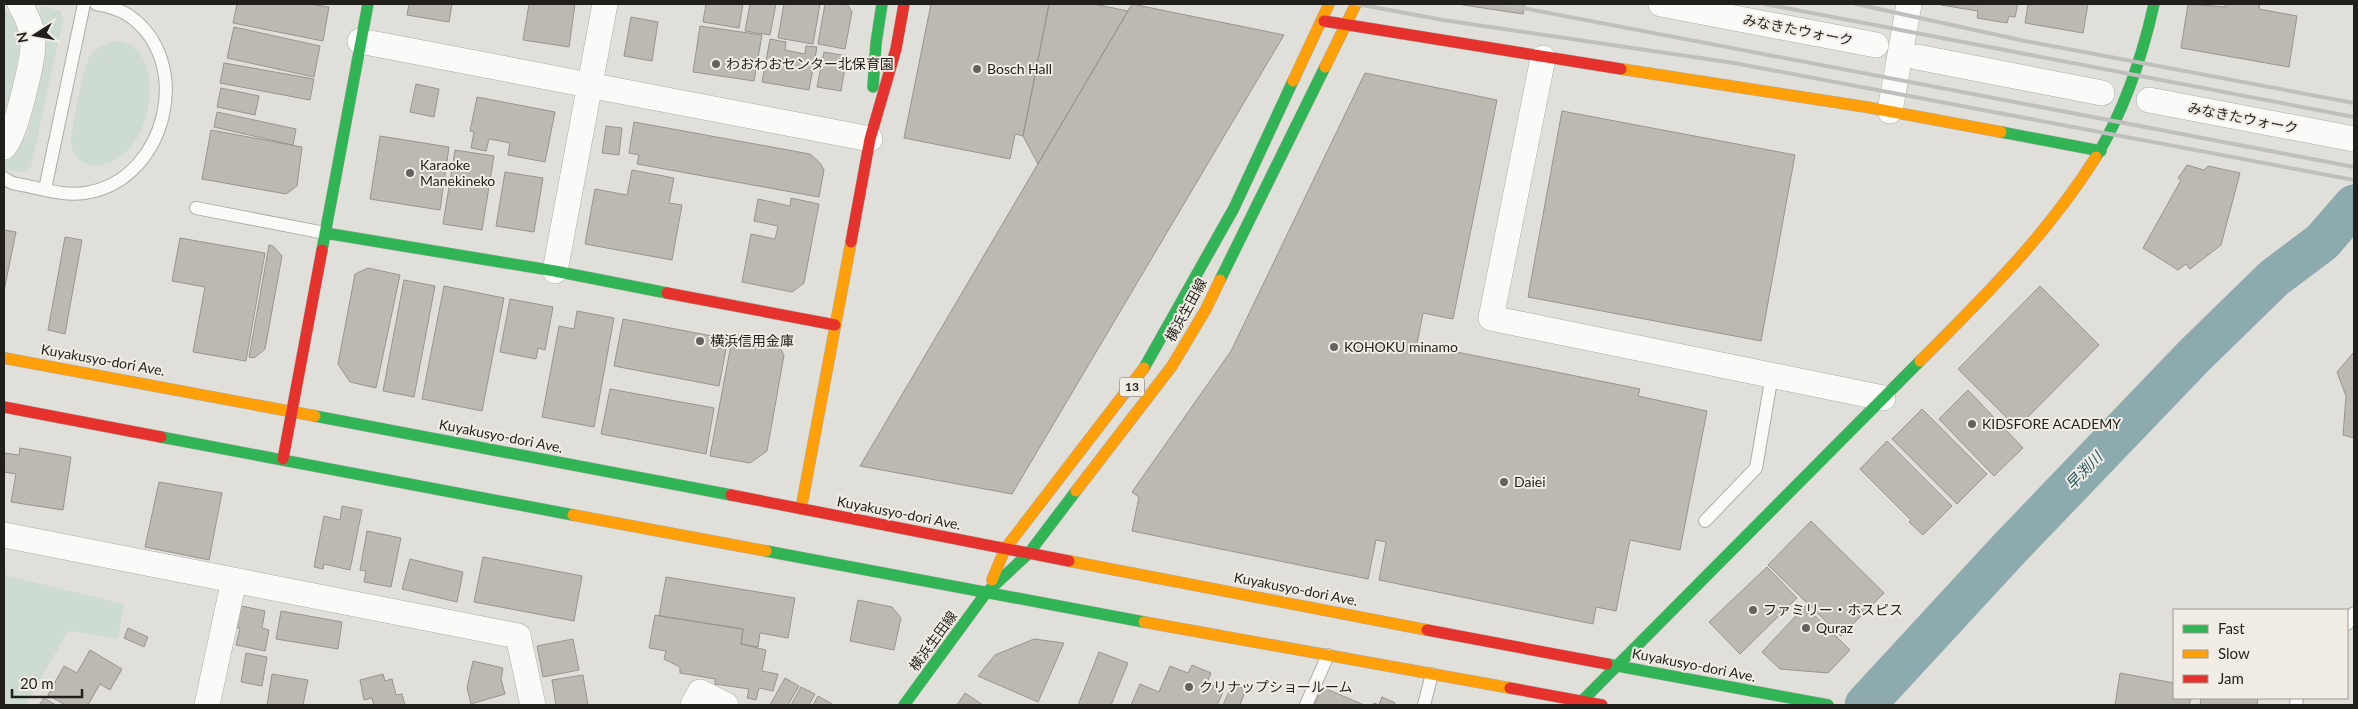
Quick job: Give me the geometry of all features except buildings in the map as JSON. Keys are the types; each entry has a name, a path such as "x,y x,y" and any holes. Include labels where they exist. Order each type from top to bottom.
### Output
{"street":[{"path":"4,147 14,130 33,45 30,22 20,4"},
{"path":"284,458 368,4"},
{"path":"555,271 605,4"},
{"path":"870,139 876,43 882,4"},
{"path":"801,509 870,139 896,49 904,4"},
{"name":"横浜生田線","path":"986,593 1006,549 1134,384 1161,340 1234,208 1329,4"},
{"name":"横浜生田線","path":"904,705 986,593 1029,553 1177,358 1206,309 1356,4"},
{"name":"みなきたウォーク","path":"1662,4 1876,45"},
{"path":"1890,111 1909,4"},
{"path":"4,407 284,458 986,593 1587,704 1617,666 2015,265 2075,191 2101,151 2128,98 2148,36 2154,4"},
{"path":"1321,21 1543,58 1716,82 1890,111 2101,151"},
{"path":"360,41 870,139"},
{"path":"1917,57 2102,92"},
{"path":"1543,58 1491,318 1883,398"},
{"name":"みなきたウォーク","path":"2148,100 2346,137"},
{"path":"325,233 555,271 835,325"},
{"name":"Kuyakusyo-dori Ave.","path":"4,358 293,410 1006,549 1828,705"},
{"path":"4,535 518,636 534,705"},
{"path":"207,705 234,580"},
{"path":"693,705 700,692 726,705"}],"lane":[{"path":"45,189 84,4"},
{"path":"4,178 12,183 72,194 91,192 122,179 136,168 153,145 165,112 166,96 162,63 149,36 128,15 115,8 96,4"},
{"path":"196,208 325,233"},
{"path":"1705,521 1756,468 1772,375"},
{"path":"1306,705 1328,655"},
{"path":"1424,705 1432,674"}],"shaded area":[{"path":"43,6 61,11 63,19 31,167 24,172 4,170 4,163 19,147 26,136 35,104 46,41 40,10 40,7"},
{"path":"4,9 16,21 20,30 20,38 15,73 4,116"},
{"path":"120,41 135,48 145,62 150,81 149,103 144,125 134,144 119,158 100,165 90,165 78,159 71,144 81,84 90,56 103,45"},
{"path":"4,575 124,604 118,639 68,631 26,705 4,705"}],"waterway":[{"name":"早渕川","path":"1865,705 2008,550 2194,356 2274,278 2322,242 2354,205"}],"railway":[{"path":"1357,4 1443,20 1734,63 2354,180"},
{"path":"1502,4 2354,167"},
{"path":"1765,4 2354,117"},
{"path":"1856,4 2025,41 2354,103"}],"traffic: fast":[{"path":"322,250 368,4"},
{"path":"873,87 876,43 882,4"},
{"path":"2096,157 2124,102 2144,44 2154,4"},
{"path":"1220,280 1325,67"},
{"path":"1144,368 1234,208 1293,81"},
{"path":"2001,132 2101,151"},
{"path":"325,233 555,271 667,293"},
{"path":"1582,701 1920,361"},
{"path":"315,416 731,495"},
{"path":"161,437 573,515"},
{"path":"904,705 986,593 1029,553 1076,491"},
{"path":"766,551 1144,622"},
{"path":"1607,664 1828,705"}],"traffic: slow":[{"path":"1293,81 1329,4"},
{"path":"1325,67 1356,4"},
{"path":"1621,69 1866,107 2001,132"},
{"path":"1920,361 2014,264 2057,213 2096,157"},
{"path":"801,509 851,242"},
{"path":"1076,491 1172,366 1206,309 1220,280"},
{"path":"4,358 315,416"},
{"path":"992,580 1005,549 1144,368"},
{"path":"573,515 766,551"},
{"path":"1069,561 1427,630"},
{"path":"1144,622 1510,688"}],"traffic: jam":[{"path":"851,242 870,139 896,49 904,4"},
{"path":"1324,21 1621,69"},
{"path":"283,459 322,250"},
{"path":"667,293 835,325"},
{"path":"4,407 161,437"},
{"path":"731,495 1069,561"},
{"path":"1427,630 1607,664"},
{"path":"1510,688 1602,705"}],"place":[{"name":"わおわおセンター北保育園","path":"716,64"},
{"name":"Bosch Hall","path":"977,69"},
{"name":"Karaoke Manekineko","path":"410,173"},
{"name":"横浜信用金庫","path":"700,341"},
{"name":"KOHOKU minamo","path":"1334,347"},
{"name":"KIDSFORE ACADEMY","path":"1972,424"},
{"name":"Daiei","path":"1504,482"},
{"name":"ファミリー・ホスピス","path":"1753,610"},
{"name":"Quraz","path":"1806,628"},
{"name":"クリナップショールーム","path":"1189,687"}]}
